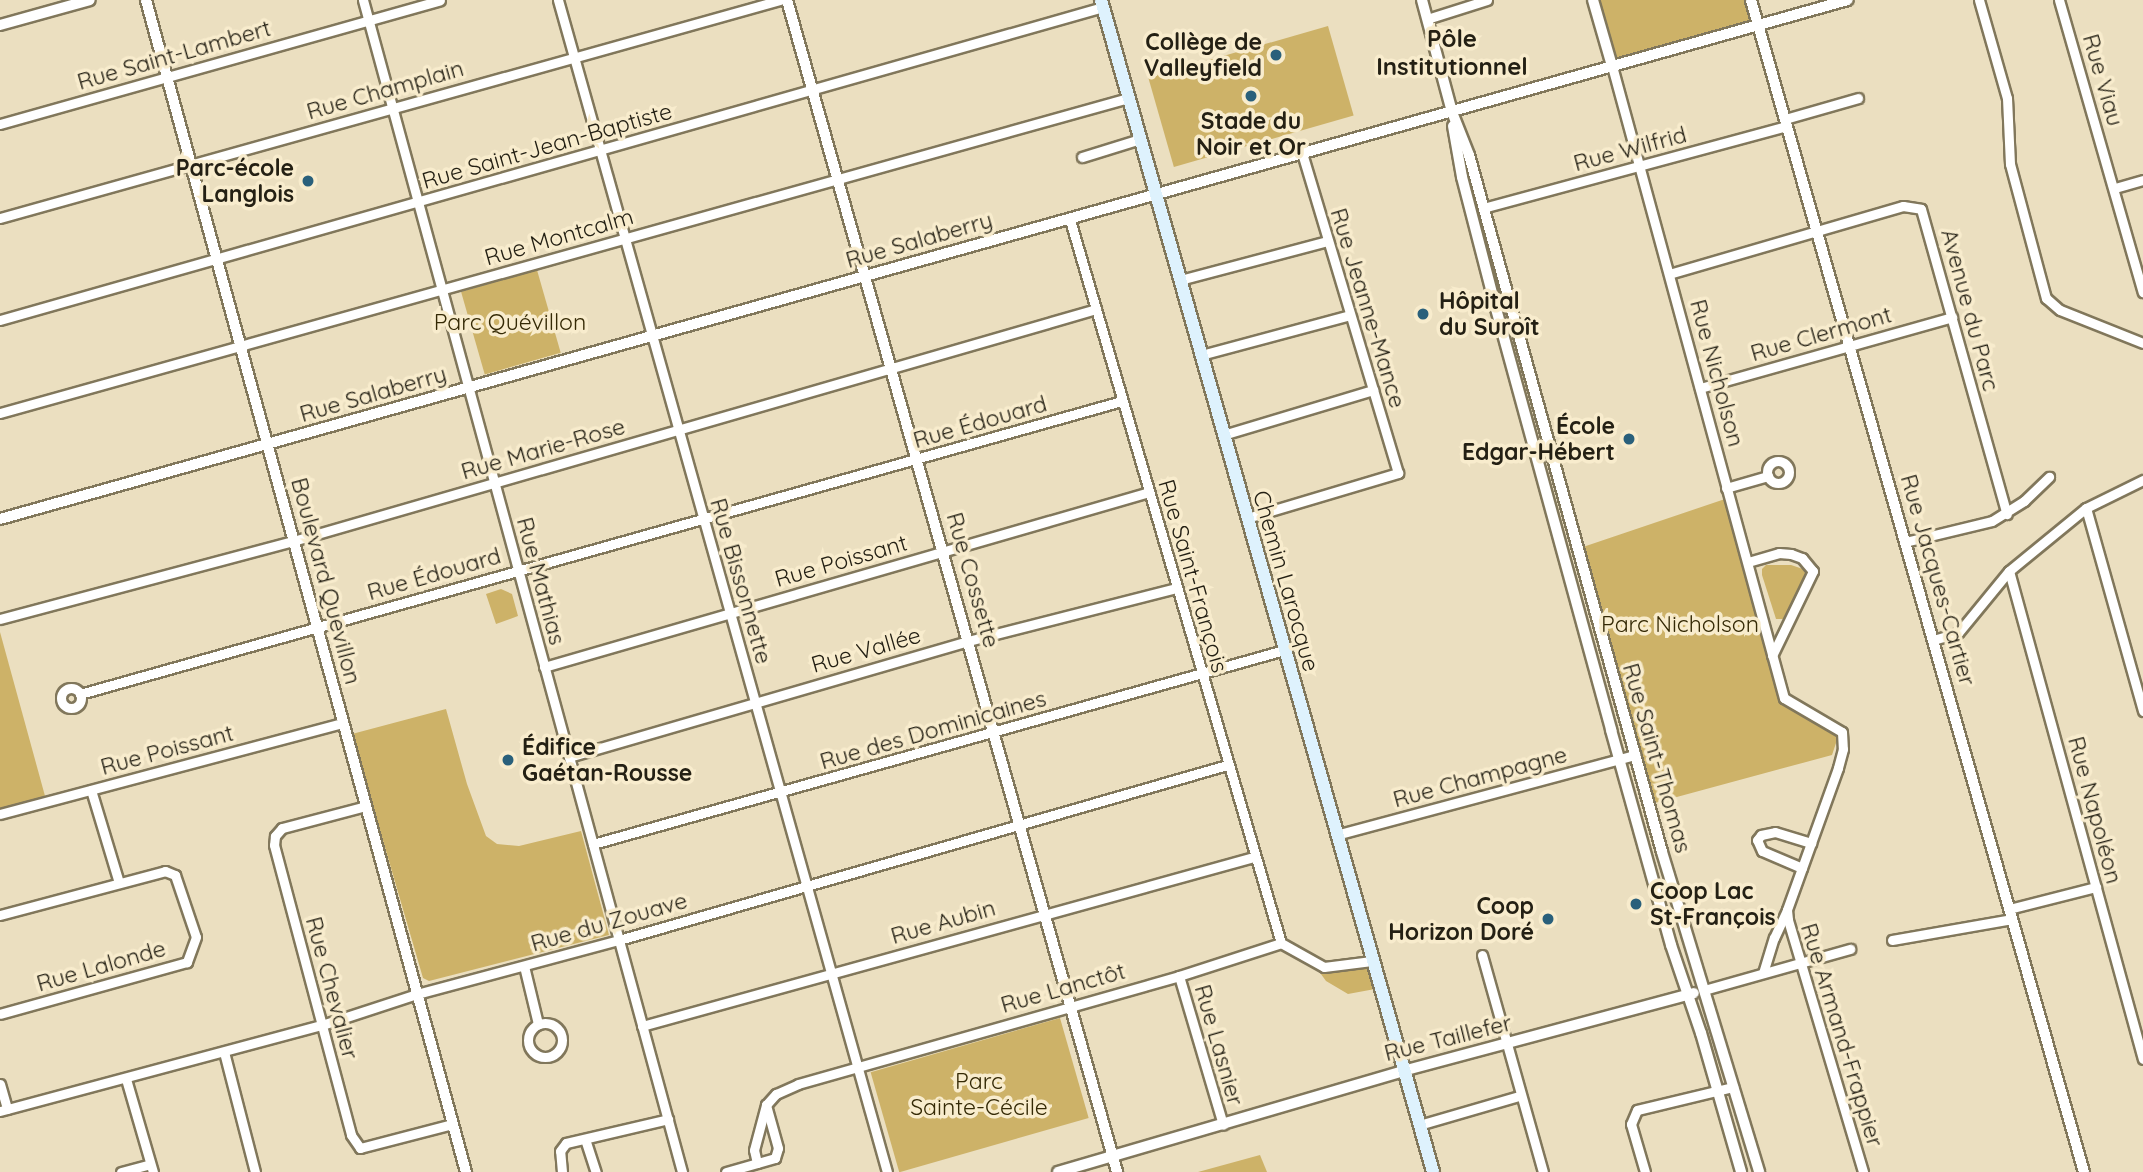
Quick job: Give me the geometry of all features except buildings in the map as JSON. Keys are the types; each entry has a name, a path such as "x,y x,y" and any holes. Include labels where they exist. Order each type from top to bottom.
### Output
{"main road":[{"name":"Chemin Larocque","path":"1102,4 1433,1172"}],"street":[{"path":"0,25 90,0"},
{"name":"Boulevard Quevillon","path":"146,0 466,1172"},
{"name":"Rue Mathias","path":"363,0 682,1172"},
{"name":"Rue Saint-Lambert","path":"0,124 440,0"},
{"name":"Rue Bissonnette","path":"558,0 887,1172"},
{"name":"Rue Champlain","path":"0,218 780,0"},
{"name":"Rue Cossette","path":"787,0 1117,1172"},
{"name":"Rue Saint-Thomas","path":"1422,0 1452,112 1464,186 1564,554 1671,945 1689,995 1715,1091 1741,1172"},
{"path":"1427,19 1487,0"},
{"name":"Rue Nicholson","path":"1593,0 1772,656 1787,701 1838,728"},
{"name":"Rue Jacques-Cartier","path":"1751,0 2084,1172"},
{"name":"Rue Salaberry","path":"0,519 1848,0"},
{"path":"1979,0 2007,98 2010,164 2046,298 2060,310 2143,343"},
{"name":"Rue Viau","path":"2059,0 2143,292"},
{"name":"Rue Saint-Jean-Baptiste","path":"0,320 812,90 1102,4"},
{"name":"Rue Montcalm","path":"0,413 1128,98"},
{"name":"Rue Wilfrid","path":"1483,208 1639,168 1858,98"},
{"name":"Rue Saint-Thomas","path":"1452,112 1469,155 1635,755 1759,1172"},
{"path":"1082,157 1140,139"},
{"name":"Rue Jeanne-Mance","path":"1247,517 1398,473 1302,154"},
{"path":"2115,188 2143,180"},
{"name":"Avenue du Parc","path":"1669,274 1903,206 1921,209 2007,514"},
{"name":"Rue Saint-François","path":"1070,220 1281,943"},
{"path":"1180,280 1328,241"},
{"name":"Rue Marie-Rose","path":"0,619 293,541 1096,309"},
{"path":"1201,355 1350,315"},
{"name":"Rue Clermont","path":"1700,388 1952,317"},
{"path":"1223,435 1373,390"},
{"name":"Rue Édouard","path":"80,694 1122,401"},
{"path":"1727,488 1768,476"},
{"path":"1905,542 1979,526 2007,514 2049,477"},
{"path":"1933,640 1958,633 2009,571 2086,508 2143,480"},
{"name":"Rue Poissant","path":"544,667 1149,492"},
{"path":"2086,508 2143,711"},
{"path":"1564,554 1577,551"},
{"path":"1748,562 1779,553 1791,554 1802,558 1813,571 1772,656"},
{"name":"Rue Napoléon","path":"2009,571 2143,1059"},
{"name":"Rue Vallée","path":"569,757 968,641 1176,587"},
{"name":"Rue des Dominicaines","path":"593,844 781,794 1201,671 1284,650"},
{"name":"Rue Poissant","path":"0,814 343,723"},
{"name":"Rue Armand-Frappier","path":"1838,728 1842,732 1843,749 1787,910 1800,963 1863,1172"},
{"name":"Rue Champagne","path":"1336,835 1635,755"},
{"name":"Rue du Zouave","path":"4,1110 322,1025 417,995 619,940 1227,765"},
{"path":"0,915 119,883 91,790"},
{"name":"Rue Chevalier","path":"366,806 282,828 275,836 274,845 351,1135 360,1148 453,1124"},
{"path":"1802,868 1762,852 1757,840 1761,835 1774,832 1811,843"},
{"name":"Rue Aubin","path":"642,1026 1254,857"},
{"name":"Rue Lalonde","path":"0,1014 187,962 196,937 175,875 165,871 154,872 119,883"},
{"path":"1892,940 2011,914 2096,887"},
{"path":"1763,973 1774,938 1787,910"},
{"path":"1281,943 1324,967 1372,961"},
{"name":"Rue Lanctôt","path":"766,1105 776,1094 797,1084 1179,976 1281,943"},
{"name":"Rue Taillefer","path":"1058,1172 1403,1071 1506,1046 1850,949"},
{"path":"1482,955 1519,1096 1543,1172"},
{"path":"524,966 538,1024"},
{"name":"Rue Lasnier","path":"1179,976 1223,1125"},
{"path":"224,1052 255,1172"},
{"path":"121,1172 152,1168 126,1079"},
{"path":"0,1084 4,1110"},
{"path":"1645,1172 1631,1124 1637,1110 1733,1087"},
{"path":"1419,1125 1519,1096"},
{"path":"757,1163 754,1150 766,1105"},
{"path":"726,1172 775,1158 778,1148 766,1105"},
{"path":"562,1172 559,1159 563,1146 668,1119"},
{"path":"585,1139 596,1172"}],"green space":[{"path":"1593,0 1751,0 1759,26 1612,66"},
{"name":"Stade du Noir et Or","path":"1328,26 1354,115 1174,167 1148,78"},
{"name":"Parc Quévillon","path":"537,270 561,353 485,374 461,292"},
{"name":"Parc Nicholson","path":"1725,499 1781,700 1838,728 1838,737 1832,755 1651,804 1580,548"},
{"path":"1766,565 1791,565 1806,570 1807,575 1785,619 1776,619 1762,575 1762,569"},
{"path":"501,589 512,594 518,616 496,624 486,594"},
{"path":"0,632 45,796 0,809"},
{"path":"446,709 467,784 486,836 497,844 519,846 581,831 609,935 429,981 423,978 352,734"},
{"path":"1367,964 1375,989 1348,994 1326,981 1318,970 1337,971"},
{"name":"Parc Sainte-Cécile","path":"1060,1018 1089,1118 899,1172 871,1072"},
{"path":"1260,1155 1267,1172 1198,1172"}],"place":[{"name":"Collège de Valleyfield","path":"1276,55"},
{"name":"Stade du Noir et Or","path":"1251,96"},
{"name":"Parc-école Langlois","path":"308,181"},
{"name":"Hôpital du Suroît","path":"1423,314"},
{"name":"École Edgar-Hébert","path":"1629,439"},
{"name":"Édifice Gaétan-Rousse","path":"508,760"},
{"name":"Coop Lac St-François","path":"1636,904"},
{"name":"Coop Horizon Doré","path":"1548,919"}],"district":[{"name":"Pôle Institutionnel","path":"1452,53"}]}
